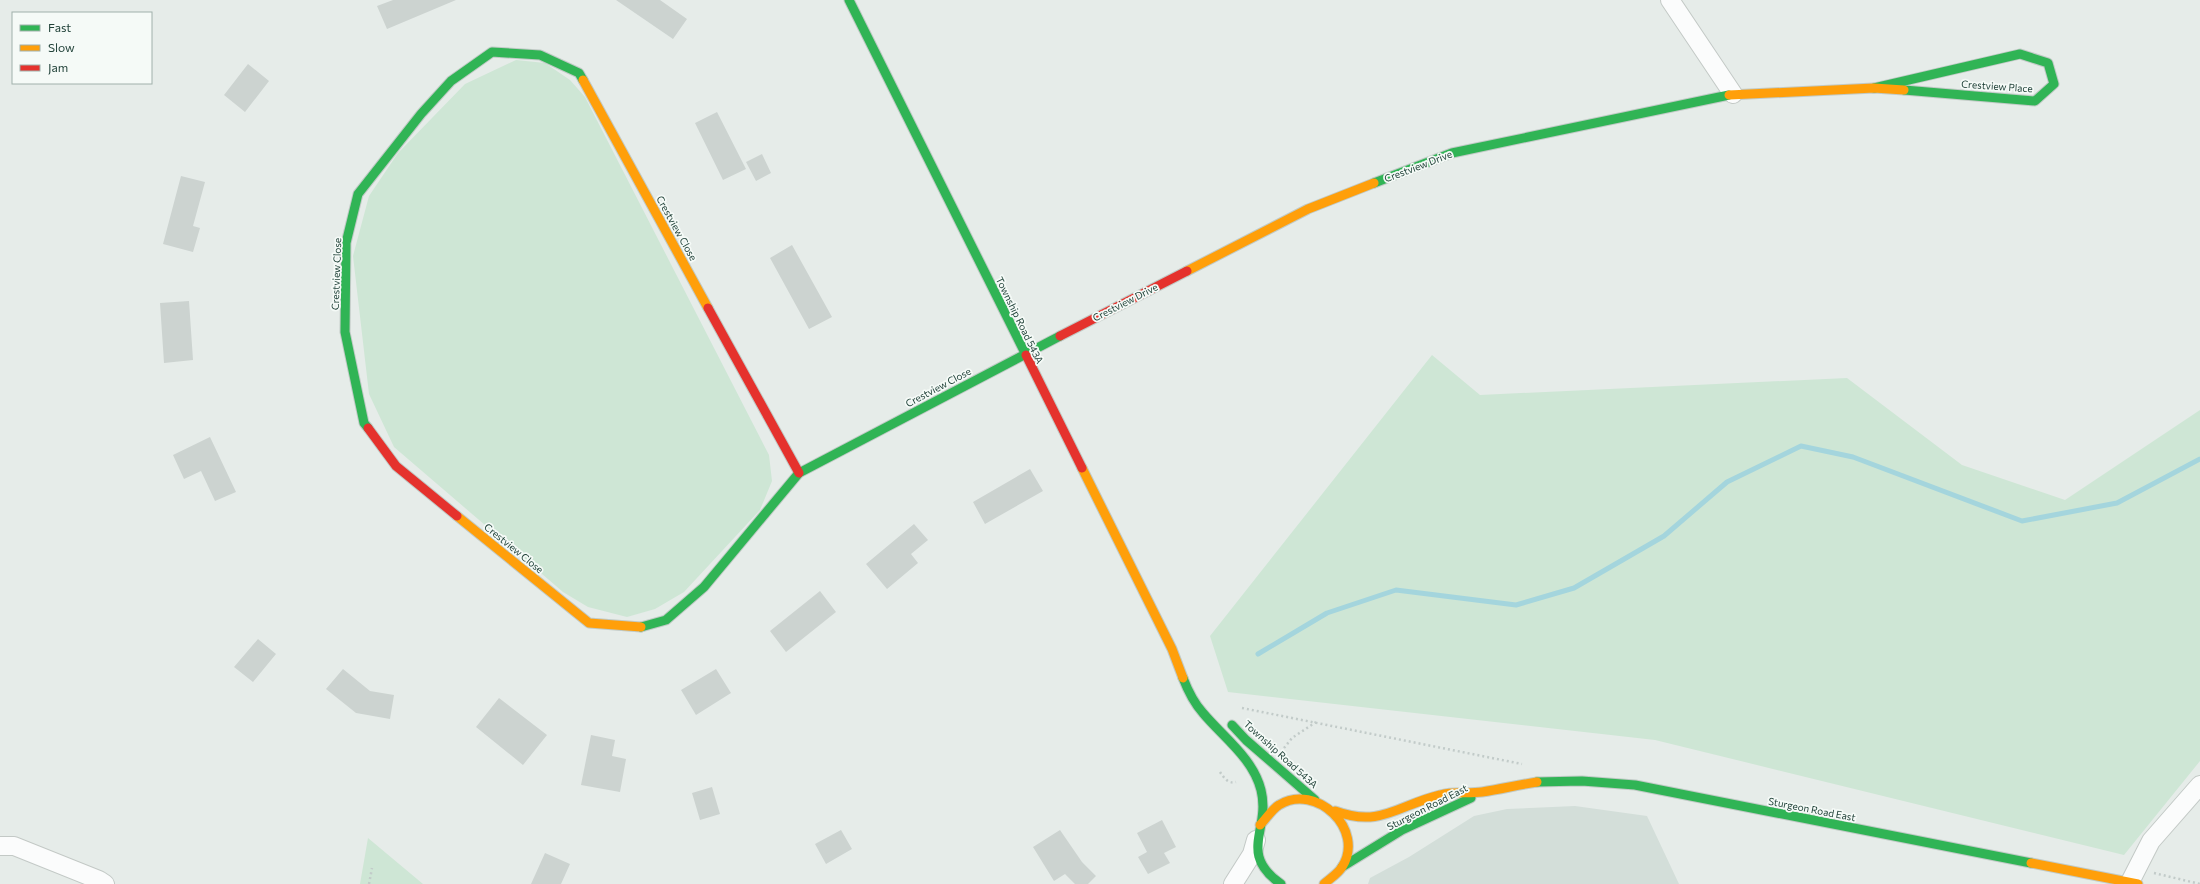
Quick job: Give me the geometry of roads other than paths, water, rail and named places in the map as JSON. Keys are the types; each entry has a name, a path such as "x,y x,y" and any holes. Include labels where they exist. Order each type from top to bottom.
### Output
{"street":[{"name":"Township Road 543A","path":"849,0 1172,649 1182,677 1195,702 1242,757 1261,790 1262,802 1258,833 1258,855 1264,869 1281,884"},
{"path":"1670,0 1733,94"},
{"name":"Crestview Close","path":"799,473 579,72 540,56 492,52 451,81 421,114 358,194 346,243 346,332 364,423 396,466 589,623 638,628 666,620 686,604 704,586 799,473 1024,354"},
{"name":"Crestview Place","path":"1733,94 1874,88 2035,101 2054,84 2048,63 2020,54 1874,88"},
{"name":"Crestview Drive","path":"1024,354 1308,209 1452,153 1733,94"},
{"name":"Township Road 543A","path":"1172,649 1190,671"},
{"name":"Township Road 543A","path":"1225,717 1246,740 1315,800"},
{"name":"Sturgeon Road East","path":"1335,811 1348,818 1370,818 1390,815 1454,792 1480,792 1549,781 1599,781 1635,785 2132,883"},
{"path":"2132,883 2151,841 2200,785"},
{"name":"Sturgeon Road East","path":"1342,868 1402,830 1462,804 1480,792"},
{"name":"Township Road 543A","path":"1258,833 1268,813 1280,804 1294,798 1309,798 1323,803 1335,811 1344,824 1348,838 1348,853 1342,868 1329,882"},
{"path":"1233,884 1252,854 1258,833"},
{"path":"0,846 14,846 99,880 105,884"}],"waterway":[{"path":"1258,654 1327,613 1396,590 1516,605 1574,588 1664,536 1727,482 1801,446 1853,457 2022,521 2117,503 2200,459"}]}
